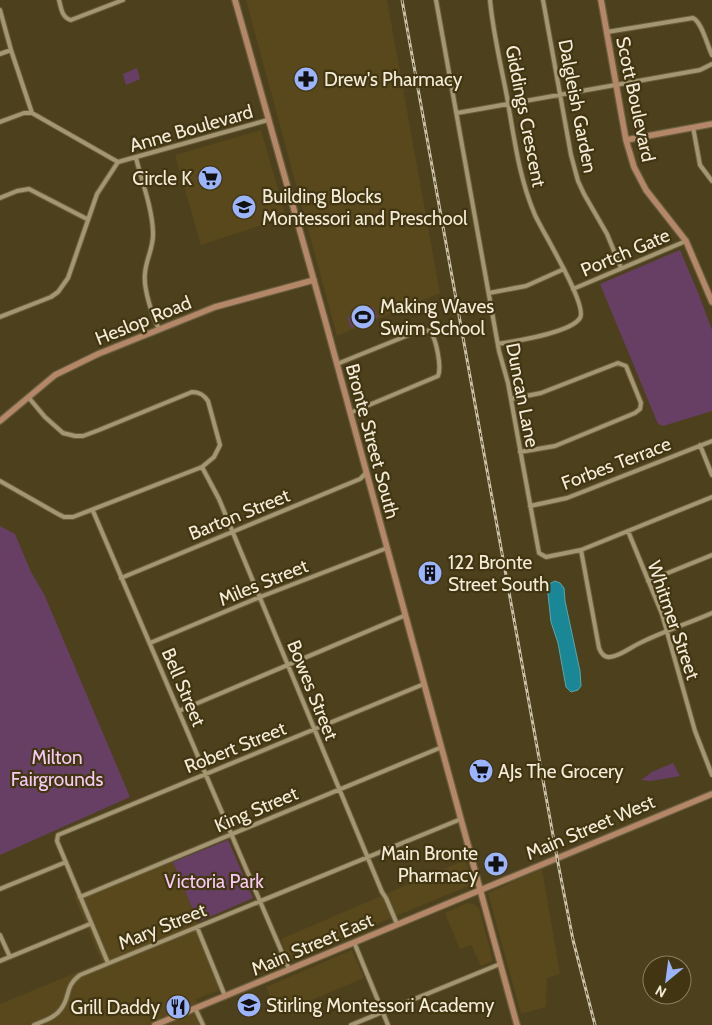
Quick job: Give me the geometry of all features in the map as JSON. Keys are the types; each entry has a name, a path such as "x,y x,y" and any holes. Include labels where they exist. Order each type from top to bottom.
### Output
{"main road":[{"name":"Bronte Street South","path":"235,0 314,280 517,1025"},
{"name":"Scott Boulevard","path":"601,0 626,140 634,168 642,184 686,242 712,302"},
{"path":"626,140 712,124"},
{"name":"Heslop Road","path":"0,420 55,375 159,329 215,307 314,280"},
{"name":"Main Street West","path":"481,890 712,794"},
{"name":"Main Street East","path":"155,1025 481,890"}],"street":[{"path":"59,0 62,13 67,19 71,20 124,0"},
{"name":"Duncan Lane","path":"436,0 498,344 511,399 540,555 548,557 581,550 712,498"},
{"name":"Giddings Crescent","path":"490,0 526,193 540,226 574,288 582,311 579,320 541,337 498,344"},
{"name":"Dalgleish Garden","path":"543,0 571,155 578,181 607,234 621,268"},
{"path":"0,10 32,113"},
{"path":"607,32 693,18 700,23 712,55"},
{"path":"0,54 11,50"},
{"path":"457,113 700,70 712,64"},
{"path":"0,122 24,113 32,113 118,162"},
{"name":"Anne Boulevard","path":"0,317 51,297 62,287 68,278 97,194 118,162 268,120"},
{"path":"692,127 700,165 712,181"},
{"path":"136,158 151,213 154,242 144,275 149,300 159,329"},
{"path":"0,198 17,191 29,189 87,219"},
{"name":"Portch Gate","path":"574,288 686,242"},
{"path":"489,293 526,286 564,269"},
{"path":"337,364 421,330 430,331 434,338 440,371 438,376 350,412"},
{"path":"511,399 541,393 618,363 626,366 641,403 640,409 635,413 555,446 520,452"},
{"path":"0,481 64,517 74,517 202,467 214,457 220,445 208,401 198,392 192,392 83,436 63,433 45,417 29,398"},
{"name":"Forbes Terrace","path":"530,506 567,498 712,441"},
{"path":"700,445 712,475"},
{"name":"Bowes Street","path":"202,467 220,499 314,729 397,924"},
{"name":"Barton Street","path":"121,578 360,479 366,473"},
{"name":"Bell Street","path":"93,511 289,969"},
{"name":"Whitmer Street","path":"628,531 662,614 695,731 712,775"},
{"name":"Miles Street","path":"150,644 260,597 387,548"},
{"path":"581,550 601,654 612,657 712,613"},
{"path":"648,581 712,556"},
{"path":"179,711 406,615"},
{"name":"Robert Street","path":"66,862 56,837 424,684"},
{"name":"King Street","path":"80,897 442,747"},
{"name":"Mary Street","path":"34,1025 49,1019 61,1010 70,984 80,975 461,819"},
{"path":"0,890 66,862 90,924 108,963"},
{"path":"0,961 90,924"},
{"path":"197,926 225,996"},
{"path":"0,935 10,957"},
{"path":"354,942 388,1025"},
{"path":"351,1025 500,964"},
{"path":"196,1008 203,1025"}],"shaded area":[{"path":"246,0 387,0 440,293 337,336"},
{"path":"261,130 286,217 201,245 175,155"},
{"path":"465,860 473,884 288,961 281,939"},
{"path":"173,862 223,989 196,999 207,1025 0,1025 0,1004 102,962 74,896"},
{"path":"542,869 560,974 547,978 546,1007 521,1014 488,893"},
{"path":"467,903 479,908 493,961 481,966 471,945 460,949 445,913"},
{"path":"352,950 364,978 278,1014 266,987"}],"green space":[{"path":"137,68 140,79 126,85 123,74"},
{"path":"680,250 712,330 712,411 663,426 658,424 600,284"},
{"name":"Making Waves Swim School","path":"373,306 378,317 351,328 347,318 352,316 354,312 364,309 365,311"},
{"name":"Milton Fairgrounds","path":"0,526 15,534 31,572 44,594 130,797 0,855"},
{"path":"673,763 680,776 651,781 641,780 652,772"},
{"name":"Victoria Park","path":"228,840 253,898 198,922 173,862"}],"water":[{"path":"555,581 564,588 580,671 581,686 578,690 571,692 566,687 558,643 551,622 547,585"}],"railway":[{"path":"402,0 558,863 573,940 595,1025"}],"place":[{"name":"Drew's Pharmacy","path":"306,79"},
{"name":"Circle K","path":"210,178"},
{"name":"Building Blocks Montessori and Preschool","path":"244,207"},
{"name":"Making Waves Swim School","path":"363,317"},
{"name":"122 Bronte Street South","path":"430,573"},
{"name":"AJs The Grocery","path":"481,771"},
{"name":"Main Bronte Pharmacy","path":"496,864"},
{"name":"Stirling Montessori Academy","path":"249,1005"},
{"name":"Grill Daddy","path":"178,1007"}]}
